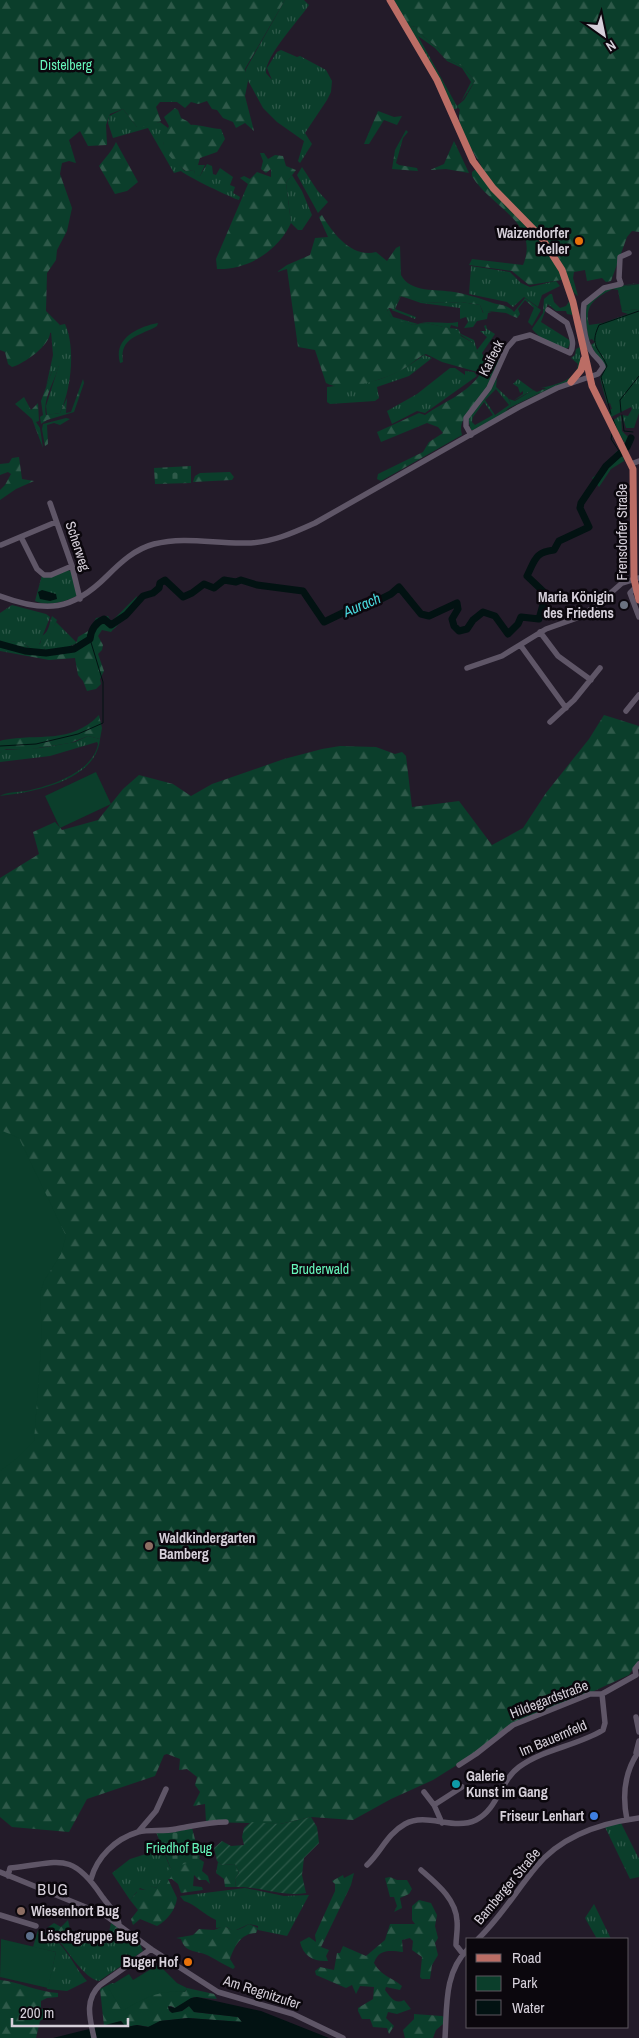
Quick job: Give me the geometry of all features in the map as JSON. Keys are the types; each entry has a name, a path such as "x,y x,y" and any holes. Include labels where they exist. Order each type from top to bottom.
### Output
{"main road":[{"path":"390,0 437,80 473,161 497,193 541,236 559,263 572,296 589,377 616,436 626,454 635,462"},
{"path":"572,382 581,370 584,356"},
{"name":"Frensdorfer Straße","path":"635,462 635,588 639,600"}],"street":[{"path":"0,596 22,603 50,607 67,604 82,597 129,557 153,544 182,540 258,542 298,531 519,407 572,382 598,374 603,367 602,363 592,354 586,340 584,304 604,288 621,284 620,258 629,253"},
{"name":"Kaifeck","path":"471,435 466,426 466,418 489,388 507,348 515,339 530,335 564,352 570,353 573,350 574,344 567,323 548,310"},
{"name":"Scherweg","path":"50,502 82,597"},
{"path":"1,544 56,522"},
{"path":"21,537 38,569 44,575 51,575 72,566"},
{"path":"467,668 502,656 521,646 540,632 585,613 619,585 636,579"},
{"path":"635,588 630,593 639,617"},
{"path":"540,632 558,656 591,680"},
{"path":"521,646 566,708"},
{"path":"550,722 566,708 600,668"},
{"path":"626,711 639,695"},
{"path":"637,1676 635,1669 639,1664"},
{"name":"Hildegardstraße","path":"458,1765 481,1751 515,1724 590,1694 602,1694 637,1676"},
{"name":"Im Bauernfeld","path":"366,1865 392,1833 406,1823 418,1820 462,1824 479,1819 491,1806 509,1776 521,1765 602,1730 605,1723 602,1694"},
{"path":"636,1717 639,1732"},
{"path":"627,1820 624,1807 625,1785 638,1753 639,1741"},
{"path":"434,1805 462,1787"},
{"path":"91,1879 102,1854 138,1832 156,1811 166,1790"},
{"path":"424,1792 434,1805 442,1823"},
{"name":"Bamberger Straße","path":"479,1938 503,1913 536,1866 554,1850 592,1829 639,1818"},
{"path":"138,1832 170,1830 196,1824 226,1822"},
{"path":"8,1876 10,1868 49,1861 70,1865 91,1879 119,1925"},
{"path":"421,1870 442,1888 454,1907 457,1923 456,1945 465,1951 451,1977 445,2038"},
{"name":"Am Regnitzufer","path":"0,1872 99,1911 151,1949 218,1992 293,2014 343,2038"},
{"path":"0,1915 36,1926"},
{"path":"94,2038 89,2015 90,2004 98,1987 151,1949"}],"green space":[{"name":"Distelberg","path":"0,0 285,0 245,69 248,81 245,96 254,131 245,123 236,128 233,122 223,118 217,110 212,109 207,101 198,104 191,102 185,108 177,102 160,102 156,107 161,121 149,126 137,127 123,109 110,114 106,125 107,145 88,146 80,131 69,140 76,163 69,161 62,163 60,174 72,208 67,231 57,250 56,260 47,273 46,311 60,325 56,331 50,333 46,343 36,353 12,367 8,364 5,352 0,350"},
{"path":"285,0 304,0 309,5 283,38 271,57 267,66 266,73 272,80 267,68 277,52 281,50 297,57 300,56 326,70 332,81 331,92 327,100 305,133 312,144 300,163 298,161 304,141 277,122 263,108 245,75 246,69"},
{"path":"394,0 410,27 416,26 418,32 439,49 444,57 418,36 458,108 453,110"},
{"path":"394,0 639,0 639,232 632,231 627,237 611,281 606,282 602,278 587,281 585,270 574,272 573,278 578,296 574,293 568,279 529,285 512,271 469,265 472,259 523,265 527,250 525,238 511,216 480,187 472,176 472,172 481,165 462,130 459,116 460,110 457,106 464,100 475,81 462,66 444,58 439,49 418,32 416,26 410,27"},
{"path":"444,58 462,66 475,81 461,102 471,82 462,68"},
{"path":"175,108 178,110 181,118 191,125 221,129 225,139 217,152 200,158 198,165 205,165 200,176 195,175 194,170 186,171 165,150 163,140 169,126 164,117"},
{"path":"123,109 137,127 160,122 168,128 163,143 170,155 185,171 194,170 195,174 200,176 207,164 212,166 213,174 216,175 220,168 233,177 230,185 235,187 233,193 240,197 239,200 209,187 181,171 174,173 148,128 113,138 108,123 109,116"},
{"path":"378,111 394,117 402,116 397,125 384,120 369,144 364,144"},
{"path":"406,130 408,132 403,138 396,163 417,168 418,171 392,169 395,150"},
{"path":"454,141 469,173 446,169 430,170 444,164"},
{"path":"116,142 138,182 127,191 115,194 99,166"},
{"path":"260,153 264,153 268,159 275,155 283,156 286,166 296,170 286,183 291,223 278,242 261,257 240,266 217,269 216,259 248,184 240,178 244,176 250,179 257,172 271,177 271,169 266,173 261,169 263,161"},
{"path":"302,167 317,190 328,202 318,213 297,175"},
{"path":"292,175 302,191 312,215 302,230 298,230 291,223 286,183"},
{"path":"322,215 338,237 351,248 367,253 376,252 387,261 396,248 400,246 401,275 411,285 424,289 467,295 506,306 514,312 525,298 541,310 532,326 528,322 534,308 525,300 518,309 520,314 517,318 506,313 488,311 484,314 480,305 461,302 424,302 400,296 393,309 389,308 387,311 391,317 413,325 426,323 457,330 461,336 473,343 477,353 482,353 489,360 496,362 500,359 487,387 464,418 461,429 462,435 381,481 377,479 378,474 423,452 429,442 443,433 438,427 427,423 381,442 377,432 419,413 425,415 462,392 481,373 442,362 426,354 396,373 365,384 334,386 326,383 315,350 298,347 287,269 277,272 287,265 310,255 315,238 328,237 319,217"},
{"path":"471,266 510,272 521,283 530,287 556,281 560,286 542,295 538,307 524,297 513,307 507,302 469,294"},
{"path":"639,283 619,287 622,311 639,309 639,413 634,428 626,428 622,415 628,416 632,409 631,407 611,417 609,410 612,409 610,403 607,404 600,378 604,370 591,345 595,342 592,339 589,340 585,313 587,305 595,295 610,289 618,287","holes":["613,289 618,290 622,312 628,314 603,323 589,325 588,312 593,302"]},
{"path":"639,284 639,309 622,311 618,287"},
{"path":"552,294 554,302 560,308 566,306 570,300 573,315 567,314 566,311 556,311 548,304 541,322 571,341 568,348 553,346 532,329 543,313 544,299"},
{"path":"401,295 424,302 461,302 480,305 483,313 492,312 488,313 487,319 477,321 473,327 464,328 468,322 466,317 460,319 460,308 421,303 401,296 395,309 416,317 415,319 391,310"},
{"path":"389,309 393,317 418,324 428,322 458,322 458,327 451,325 450,328 458,329 461,334 474,340 477,350 487,337 480,331 486,331 484,326 486,325 487,329 495,334 482,353 478,353 474,351 473,343 452,329 426,323 413,325 392,318 387,312"},
{"path":"158,323 157,326 132,338 128,342 124,347 123,362 120,363 120,347 123,341 135,331"},
{"path":"65,324 71,357 67,393 60,413 47,415 46,406 59,365 55,371 52,371 46,387 53,355 51,332 60,325"},
{"path":"580,347 580,368 569,381 471,430 468,419 492,388 497,377 496,387 508,398 511,404 506,411 550,388 541,388 570,378 577,370 578,364 571,358 575,355 576,349","holes":["496,389 509,405 495,415 485,400","484,402 493,415 475,425 472,422 473,417"]},
{"path":"424,355 432,358 409,376 377,387 379,398 375,401 330,404 327,402 327,387 378,380 399,371"},
{"path":"57,365 59,365 46,402 46,415 60,413 67,398 66,413 71,412 83,379 84,383 74,412 47,420 41,424 40,417 43,415 41,401 52,371 55,371"},
{"path":"450,368 455,368 465,375 465,371 474,372 477,376 425,413 417,411 392,424 387,411 417,394"},
{"path":"518,379 533,390 513,401 523,394 523,391 520,393 518,387 513,384"},
{"path":"549,387 505,410 511,404 509,399 515,401 533,390 537,392"},
{"path":"24,397 31,410 38,403 39,421 36,422 40,428 43,448 32,419 15,404"},
{"path":"621,415 622,431 628,437 626,445 612,421"},
{"path":"66,418 70,419 60,425 54,423 47,425 48,444 45,446 43,424"},
{"path":"617,451 620,454 619,457 623,457 624,461 611,469 599,487 592,478 599,473"},
{"path":"19,457 22,479 34,481 16,489 0,500 0,490 11,474 8,472 0,475 0,464 9,463 12,458"},
{"path":"191,466 191,483 155,484 154,468"},
{"path":"230,472 234,477 232,480 193,482 195,476 200,473"},
{"path":"68,570 72,572 77,596 56,603 45,604 35,601 42,575"},
{"path":"137,596 134,606 123,620 111,632 102,630 98,636 103,645 102,650 98,654 104,671 100,679 101,684 96,689 87,691 78,675 75,658 49,660 0,651 0,641 19,642 28,647 40,644 52,616 57,620 44,649 56,650 72,646 76,644 78,637 90,630 96,618 108,616 110,620 113,620"},
{"path":"12,605 46,614 50,617 39,645 29,647 19,642 0,641 0,613"},
{"path":"56,622 77,643 61,650 45,650 44,646"},
{"path":"99,715 102,728 100,739 88,736 70,743 31,749 6,749 0,753 0,741 16,738 54,736 77,731"},
{"name":"Bruderwald","path":"604,715 639,726 639,1660 629,1675 581,1697 514,1722 476,1753 433,1780 391,1799 353,1820 311,1817 280,1824 206,1822 205,1804 193,1806 200,1792 195,1785 197,1777 187,1769 179,1770 180,1759 167,1754 164,1755 155,1776 87,1799 69,1832 12,1827 0,1817 0,878 39,854 33,832 55,822 62,830 98,820 123,789 139,775 173,784 191,796 212,784 284,759 340,746 376,747 395,754 402,752 406,756 412,807 459,801 492,845 523,828 546,793 589,739"},
{"path":"88,736 100,739 96,753 87,765 76,774 46,787 29,791 0,796 36,789 70,776 88,762 98,744 97,742 50,756 0,762 0,753 3,750 40,748 75,742"},
{"path":"96,772 111,804 60,828 45,796"},
{"path":"0,1130 19,1138 66,1236 61,1254 44,1281 40,1294 42,1335 34,1441 16,1459 0,1471"},
{"path":"311,1817 317,1827 319,1843 304,1858 302,1875 306,1893 288,1894 236,1887 235,1879 239,1873 235,1864 222,1865 217,1861 214,1848 222,1841 231,1846 244,1845 242,1837 244,1828 251,1822 280,1824"},
{"path":"621,1823 639,1859 639,1877 630,1879 605,1827"},
{"name":"Friedhof Bug","path":"192,1828 200,1858 171,1869 156,1832"},
{"path":"162,1849 171,1869 156,1888 150,1886 145,1890 140,1888 130,1900 112,1873 130,1859"},
{"path":"198,1858 204,1862 202,1871 208,1876 210,1884 206,1880 199,1880 194,1875 193,1886 202,1887 203,1890 181,1893 178,1884 172,1879 168,1879 177,1898 170,1914 157,1926 140,1919 133,1925 131,1919 138,1910 130,1900 137,1892 137,1889 145,1890 148,1885 156,1888 169,1869"},
{"path":"218,1862 222,1865 235,1864 239,1873 235,1879 236,1887 225,1887 224,1879 216,1873"},
{"path":"354,1873 351,1885 321,1947 329,1950 326,1956 328,1961 314,1959 306,1954 300,1942 309,1937 316,1942 315,1935 335,1891 335,1884 332,1881 343,1875 344,1878"},
{"path":"390,1877 397,1880 407,1880 412,1889 409,1894 400,1898 402,1908 394,1912 397,1906 394,1897 390,1897 385,1878"},
{"path":"245,1888 284,1896 309,1895 287,1936 258,1930 258,1926 249,1924 234,1931 226,1927 216,1928 216,1920 184,1901 180,1896"},
{"path":"419,1900 431,1903 437,1915 435,1926 438,1938 435,1943 438,1955 432,1965 430,1979 422,1979 420,1977 422,1957 412,1950 413,1941 410,1938 402,1940 403,1952 386,1952 376,1958 374,1963 377,1968 402,1986 400,1990 386,1987 385,1990 395,2001 404,2000 411,2009 397,2014 388,2012 386,2018 394,2026 389,2034 387,2028 373,2027 370,2019 362,2019 358,2011 358,2008 373,1999 374,1987 360,1986 356,1994 352,1985 346,1988 316,1975 315,1971 320,1967 334,1970 337,1953 340,1953 343,1946 366,1956 385,1940 390,1924 415,1924 412,1920 412,1906"},
{"path":"594,1904 611,1938 596,1938 585,1918"},
{"path":"68,1920 70,1929 78,1934 79,1940 74,1941 47,1928 54,1923 61,1927"},
{"path":"111,1923 119,1928 113,1932 108,1943 97,1946 82,1940 104,1939 109,1932"},
{"path":"249,1924 258,1928 256,1933 246,1935 236,1946 230,1959 235,1967 233,1969 205,1954 189,1949 183,1944 181,1939 176,1938 193,1935 199,1929 214,1930 224,1926 237,1930"},
{"path":"118,1929 138,1945 140,1944 143,1951 99,1981 93,1979 80,1968 51,1932 97,1946 108,1943 112,1932"},
{"path":"38,1930 54,1939 66,1951 87,1981 67,1991 47,1989 56,1952 33,1947"},
{"path":"1,1939 56,1952 48,1988 0,1977"},
{"path":"156,1966 160,1966 177,1983 187,1988 185,1992 160,1993 122,2011 108,1987 129,1974 133,1980"},
{"path":"0,1980 58,1993 58,1997 47,1998 41,2001 41,2009 52,2008 48,2015 40,2021 36,2038 0,2038"},
{"path":"112,1983 150,1995 172,1990 185,1992 187,1988 214,1994 217,1999 194,1997 175,2008 168,2007 170,2012 182,2011 189,2006 194,2012 238,2017 242,2022 188,2018 160,2021 150,2027 137,2025 126,2027 121,2021 104,2026 100,1989"},
{"path":"414,2014 442,2016 444,2017 443,2024 436,2030 433,2038 405,2038 403,2030 414,2019"}],"water":[{"path":"42,590 56,594 57,599 50,601 40,599 38,592"},
{"path":"197,1997 261,2011 329,2038 53,2038 121,2021 126,2027 137,2025 148,2027 160,2021 188,2018 242,2022 238,2017 194,2012 189,2006 182,2011 172,2013 169,2010 168,2006 175,2008 191,1998"}],"waterway":[{"path":"611,414 601,377 607,366 596,347 596,332 599,325 639,311"},
{"path":"621,412 620,400 639,376"},
{"path":"622,415 624,431 633,432"},
{"path":"613,419 617,430"},
{"path":"612,434 611,439 621,454"},
{"name":"Aurach","path":"0,644 25,651 46,653 74,649 90,639 92,630 98,623 104,619 111,625 126,615 143,596 153,593 159,588 160,583 165,580 183,597 204,584 214,588 224,580 236,582 241,580 257,585 303,591 324,622 351,609 363,608 391,594 399,587 421,614 429,616 457,603 458,609 452,619 454,626 459,631 467,629 473,620 483,612 495,616 508,634 518,624 521,617 539,619 546,594 527,576 534,561 539,555 554,550 559,541 589,527 580,508 581,503 606,466 627,447 631,438"},
{"path":"0,746 36,744 78,734 103,723 103,682 90,639"}],"place":[{"name":"Waizendorfer Keller","path":"579,241"},
{"name":"Maria Königin des Friedens","path":"624,605"},
{"name":"Waldkindergarten Bamberg","path":"149,1546"},
{"name":"Galerie Kunst im Gang","path":"456,1784"},
{"name":"Friseur Lenhart","path":"594,1816"},
{"name":"Wiesenhort Bug","path":"21,1911"},
{"name":"Löschgruppe Bug","path":"30,1936"},
{"name":"Buger Hof","path":"188,1962"}],"district":[{"name":"BUG","path":"53,1889"}]}
